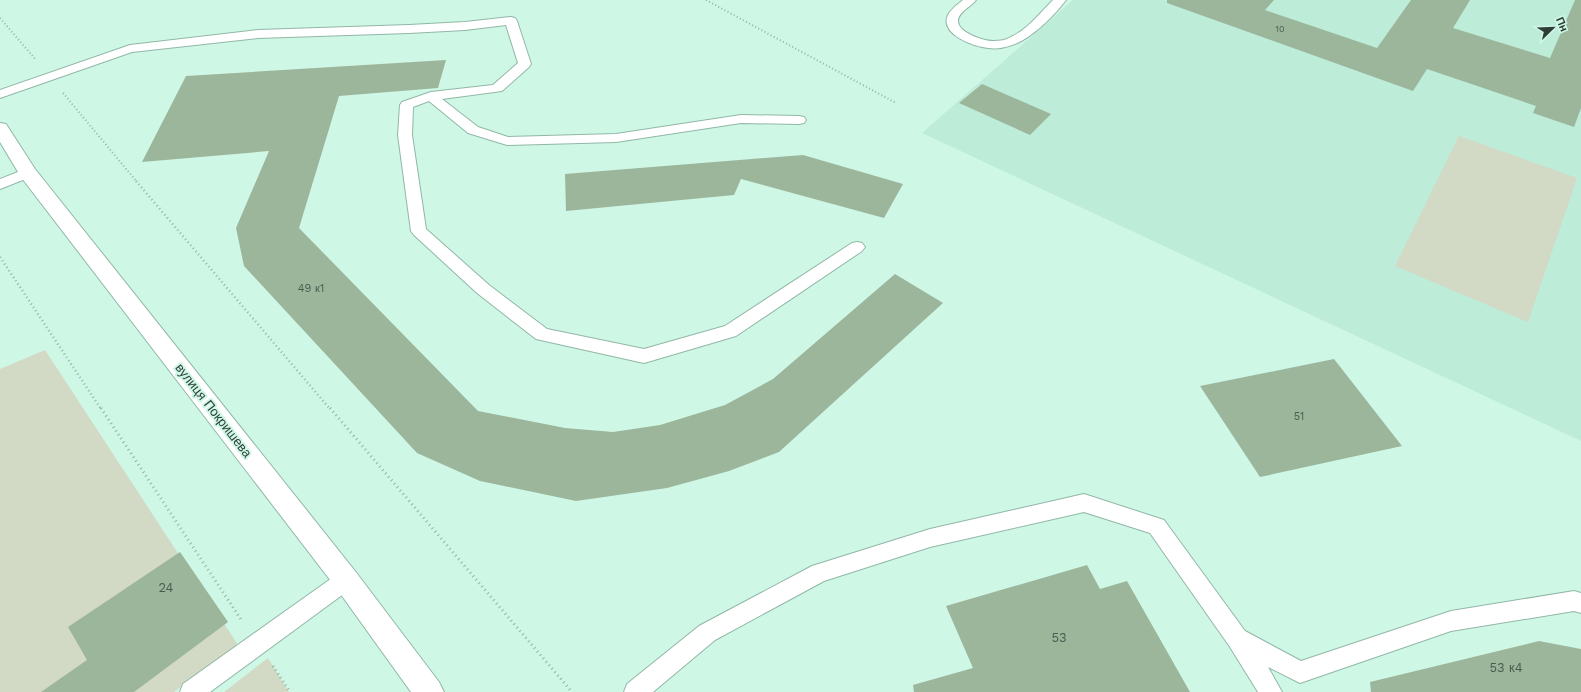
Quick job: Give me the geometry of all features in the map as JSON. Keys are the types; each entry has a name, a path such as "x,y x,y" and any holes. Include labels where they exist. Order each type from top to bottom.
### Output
{"street":[{"name":"вулиця Покришева","path":"0,128 28,173 346,580 429,692"}],"lane":[{"path":"970,0 953,16 952,22 954,28 960,34 982,44 997,45 1021,37 1060,0"},
{"path":"0,94 130,49 258,34 408,29 465,26 510,21 526,64 497,88 431,96 407,105 405,135 420,231 483,289 542,334 644,356 730,331 857,247"},
{"path":"431,96 473,130 507,141 616,138 741,119 799,120"},
{"path":"0,184 28,173"},
{"path":"634,692 707,633 819,573 930,538 1084,503 1157,526 1237,640 1271,692"},
{"path":"191,692 346,580"},
{"path":"1237,640 1300,672 1451,621 1574,601 1581,603"}],"path":[{"path":"706,0 896,103"},
{"path":"0,18 143,190 572,692"},
{"path":"0,257 290,692"}],"shaded area":[{"path":"1073,0 1581,0 1581,441 922,133"},
{"path":"1459,136 1577,178 1528,322 1395,266"},
{"path":"45,350 238,645 174,692 0,692 0,369"},
{"path":"268,658 289,692 224,692"}],"building":[{"path":"1167,0 1274,0 1265,10 1377,48 1411,0 1470,0 1453,28 1550,58 1575,0 1581,0 1581,108 1574,127 1533,113 1536,106 1427,69 1413,91 1167,3"},
{"path":"446,60 438,88 339,96 299,228 478,411 565,428 613,432 660,425 725,405 773,379 895,274 943,303 779,452 729,471 667,488 576,501 480,481 417,453 244,266 236,228 269,151 142,162 186,76"},
{"path":"982,84 1051,114 1030,135 959,103"},
{"path":"803,155 903,184 884,218 741,179 734,195 566,211 565,174"},
{"path":"1334,359 1402,446 1260,477 1200,386"},
{"path":"180,552 228,622 134,692 41,692 87,660 68,627"},
{"path":"1087,565 1100,589 1127,581 1190,692 914,692 913,685 973,668 946,606"},
{"path":"1539,641 1581,649 1581,692 1371,692 1370,682"}]}
